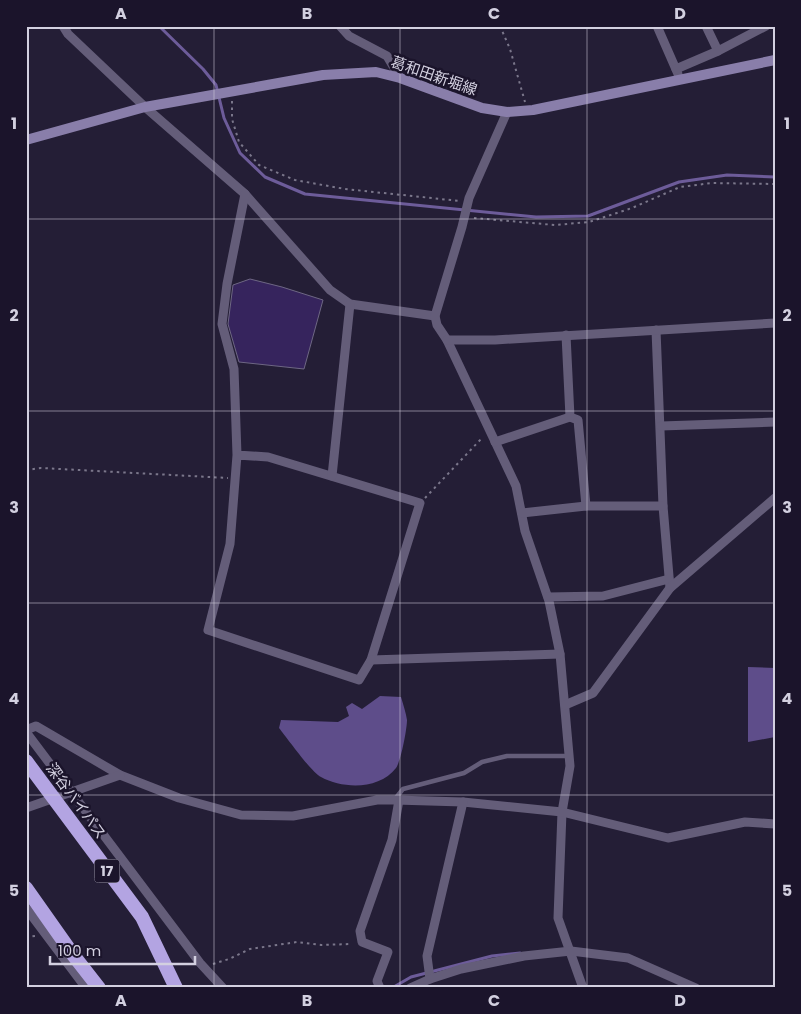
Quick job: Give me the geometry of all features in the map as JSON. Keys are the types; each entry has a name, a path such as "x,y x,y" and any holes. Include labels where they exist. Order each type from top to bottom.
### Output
{"highway":[{"name":"深谷バイパス","path":"26,761 142,916 176,988"},
{"path":"26,888 99,988"}],"main road":[{"name":"葛和田新堀線","path":"26,140 145,107 323,75 376,72 400,78 482,108 507,112 527,110 775,60"}],"street":[{"path":"74,26 65,30 145,107 245,194 330,290 350,304 435,316"},
{"path":"340,26 348,36 387,56 400,78"},
{"path":"706,26 718,51"},
{"path":"676,69 718,51 766,26"},
{"path":"660,27 680,79"},
{"path":"507,112 467,203 435,316 437,325 447,340 516,486 525,530 548,597 560,654 570,766 562,812 558,918 584,988"},
{"path":"237,455 268,458 420,503 371,660 359,680 208,630 230,544 237,455 234,369 222,324 226,284 245,194"},
{"path":"332,476 350,304"},
{"path":"447,340 495,340 775,323"},
{"path":"656,330 663,506 670,584"},
{"path":"566,335 570,417"},
{"path":"495,442 570,417 578,420 586,506"},
{"path":"661,426 775,422"},
{"path":"565,705 594,693 670,584 775,498"},
{"path":"522,513 586,506 663,506"},
{"path":"548,597 603,596 670,584"},
{"path":"371,660 560,654"},
{"path":"223,988 204,967 26,731 36,726 120,775 179,798 241,815 294,816 377,800 397,800 463,802 562,812 668,838 745,822 775,824"},
{"path":"26,808 120,775"},
{"path":"380,988 377,981 388,952 362,942 360,931 392,840 397,800"},
{"path":"430,978 427,956 463,802"},
{"path":"26,908 86,988"},
{"path":"410,988 430,978 461,969 524,956 571,951 628,958 696,988"}],"lane":[{"path":"397,800 403,789 464,773 482,762 507,756 569,756"}],"path":[{"path":"500,26 510,49 527,110"},
{"path":"228,92 232,119 239,142 259,164 295,180 345,189 467,203"},
{"path":"464,217 555,225 589,222 632,208 680,187 712,183 775,184"},
{"path":"420,503 490,432"},
{"path":"26,470 41,468 235,478"},
{"path":"204,967 229,959 250,949 297,942 321,945 365,943"}],"shaded area":[{"path":"748,667 775,668 775,737 748,742"},
{"path":"380,696 401,697 407,717 407,724 402,752 396,768 389,775 371,784 340,784 321,777 306,762 279,728 281,720 338,722 349,716 346,707 352,703 362,709"}],"building":[{"path":"250,279 323,300 304,369 239,362 228,324 233,285"}],"waterway":[{"path":"159,26 203,69 216,85 224,118 240,153 265,177 305,194 536,217 588,216 679,182 727,175 775,177"},
{"path":"392,988 411,977 492,956 520,953"}]}
